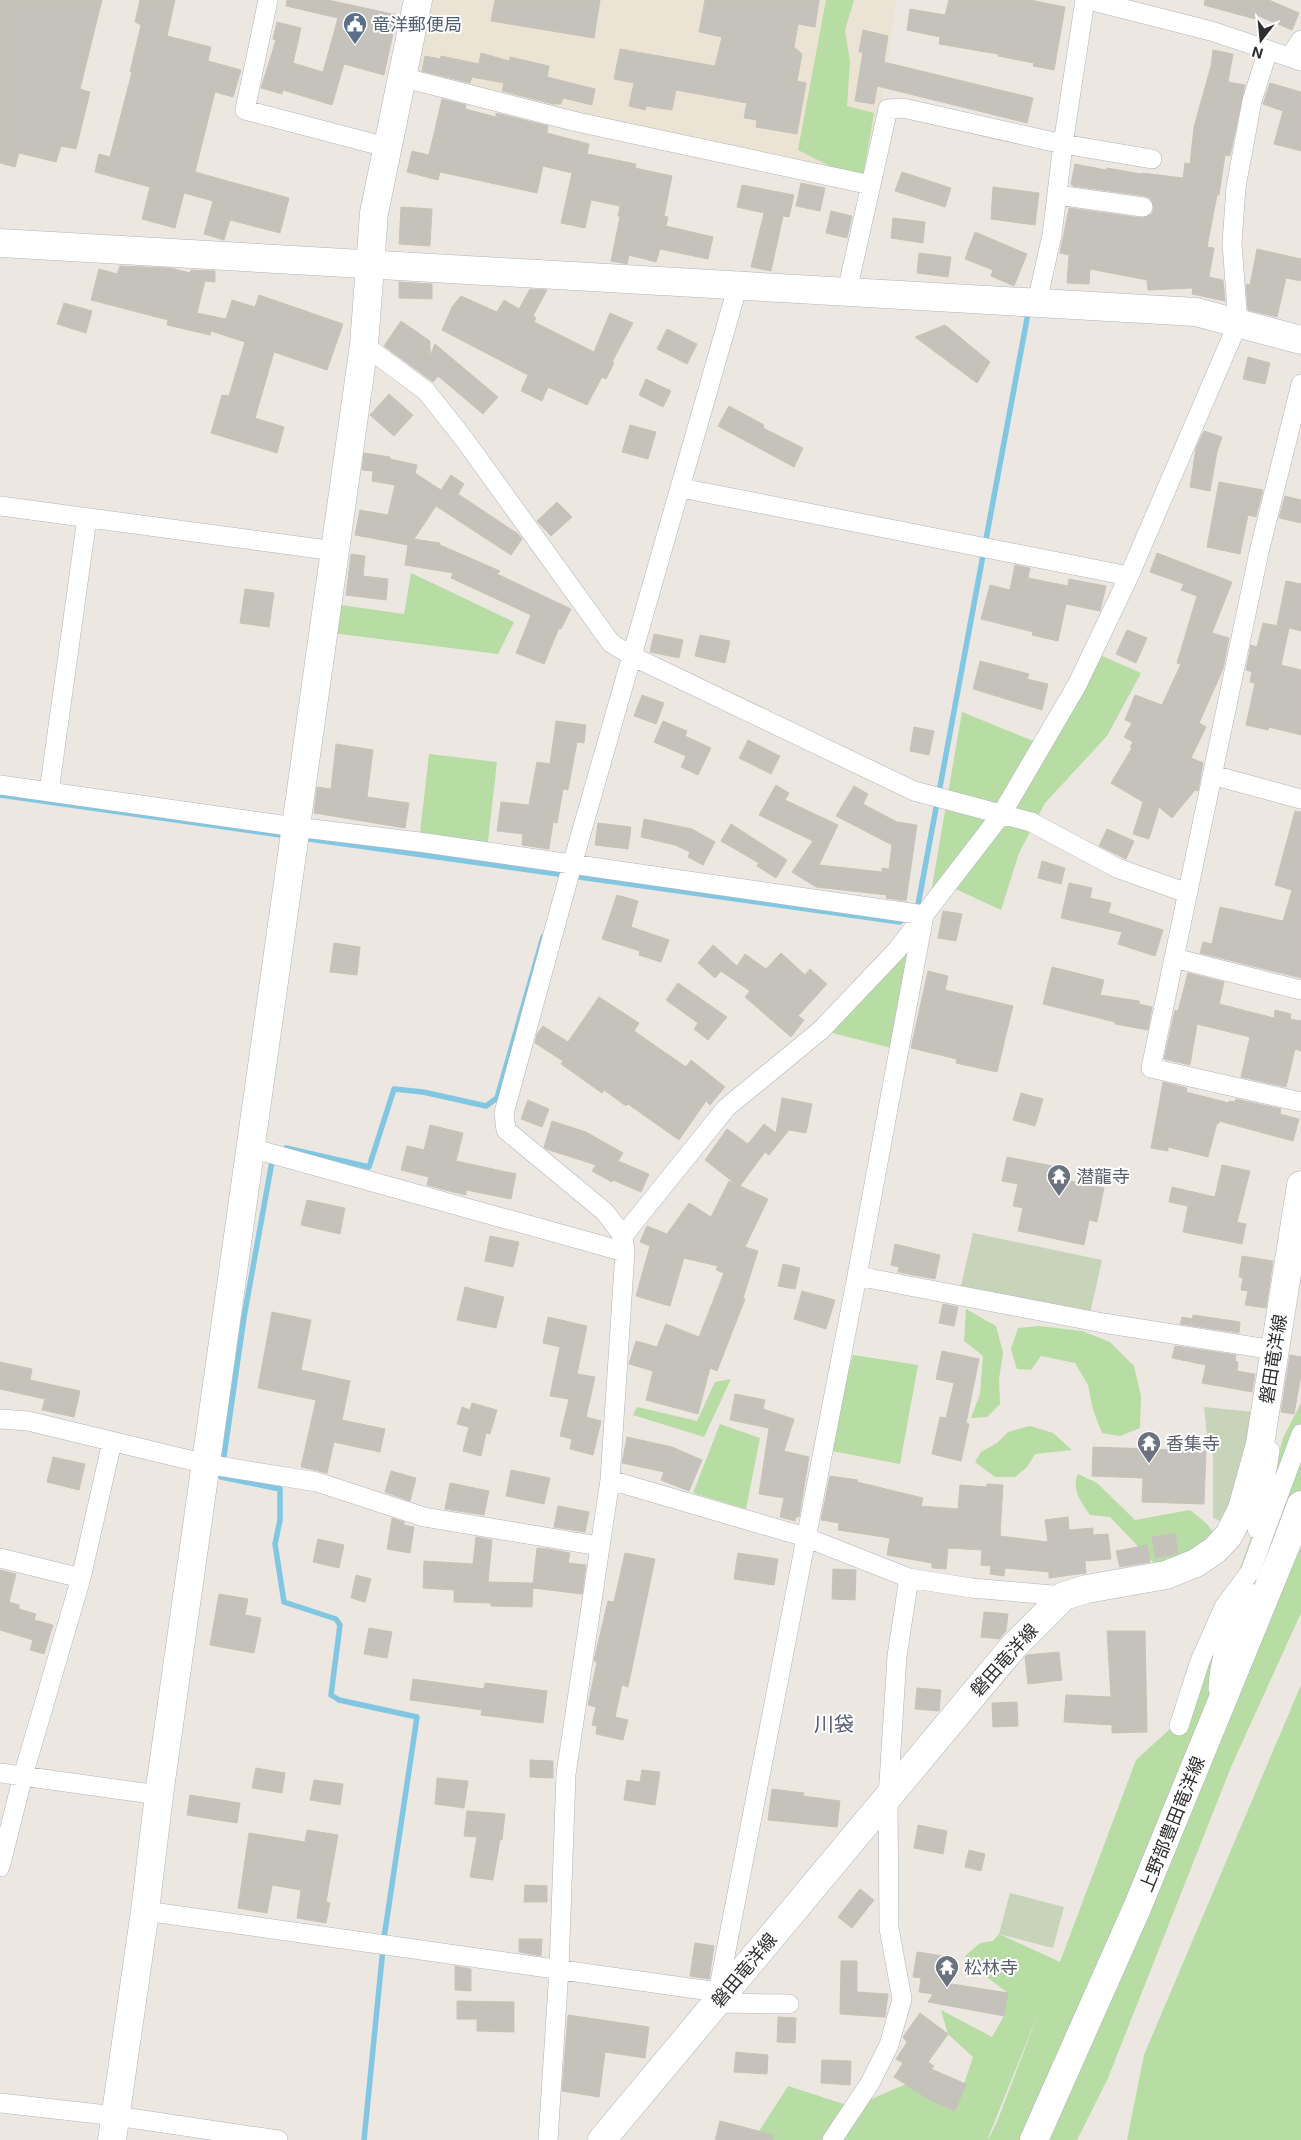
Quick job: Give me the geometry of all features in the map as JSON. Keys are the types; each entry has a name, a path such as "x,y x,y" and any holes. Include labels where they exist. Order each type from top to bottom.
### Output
{"street":[{"path":"268,0 245,110 386,147"},
{"path":"114,2128 145,1911 159,1794 364,345 374,213 386,147 418,0"},
{"path":"1037,302 1052,236 1063,144 1085,0"},
{"path":"1089,0 1211,31 1295,59 1301,40"},
{"path":"548,2140 559,1969 566,1774 610,1480 624,1244 726,1108 821,1030 897,950 1001,814 1077,685 1129,576 1238,323 1232,243 1236,187 1252,101 1268,50"},
{"path":"401,76 577,122 871,184"},
{"path":"847,291 888,109 904,108 1063,144 1152,159"},
{"path":"1057,195 1143,207"},
{"path":"0,243 1196,312 1301,340"},
{"path":"624,1244 605,1212 506,1130 504,1113 572,865 738,285"},
{"path":"364,345 426,391 464,439 611,643 632,656 914,791 1030,822 1117,868 1187,892"},
{"path":"1301,384 1258,552 1151,1068 1301,1102"},
{"path":"681,488 1129,576"},
{"path":"0,506 335,551"},
{"path":"49,792 87,518"},
{"path":"1212,775 1301,799"},
{"path":"0,785 296,827 419,842 924,915"},
{"path":"718,1997 857,1276 924,915"},
{"path":"1174,958 1301,990"},
{"path":"251,1148 624,1244"},
{"name":"磐田竜洋線","path":"602,2140 718,1997 888,1798 1013,1647 1064,1596 1087,1589 1166,1575 1196,1563 1215,1550 1230,1535 1242,1509 1260,1444 1301,1185"},
{"path":"857,1276 1103,1323 1275,1350"},
{"path":"0,1419 28,1421 206,1464 317,1482 424,1517 599,1546"},
{"path":"1218,1713 1219,1679 1227,1644 1250,1572 1301,1434"},
{"path":"0,1867 81,1578 112,1442"},
{"path":"1179,1726 1200,1660 1224,1607 1250,1572 1270,1451 1260,1444"},
{"path":"610,1480 806,1537 909,1578 971,1588 1064,1596"},
{"name":"上野部豊田竜洋線","path":"1034,2140 1137,1908 1218,1713 1301,1505"},
{"path":"0,1558 81,1578"},
{"path":"832,2140 870,2083 889,2045 902,1999 889,1928 888,1798 897,1656 909,1578"},
{"path":"0,1773 159,1794"},
{"path":"145,1911 559,1969 718,1997 789,2004"},
{"path":"0,2103 114,2128 278,2140"}],"shaded area":[{"path":"416,0 896,0 871,185 401,77"}],"green space":[{"path":"826,0 854,0 845,30 850,62 847,106 874,113 862,182 798,150"},
{"path":"411,573 514,622 498,654 332,633 334,604 404,614"},
{"path":"1093,652 1141,673 1107,736 1045,803 1019,853 1001,910 947,885 928,910 962,712 1036,742"},
{"path":"429,754 497,762 487,850 419,842"},
{"path":"921,929 899,1050 821,1030"},
{"path":"973,1233 1102,1260 1090,1314 961,1286"},
{"path":"966,1309 996,1326 1003,1353 999,1379 1000,1404 987,1417 971,1418 980,1394 983,1356 964,1341"},
{"path":"1039,1326 1082,1331 1110,1342 1134,1366 1141,1396 1140,1428 1120,1436 1102,1433 1093,1410 1088,1385 1075,1363 1041,1356 1031,1370 1017,1369 1011,1349 1018,1328"},
{"path":"853,1355 918,1365 900,1464 827,1450"},
{"path":"731,1379 704,1437 633,1415 637,1407 697,1421 715,1382"},
{"path":"1301,1403 1301,1613 1231,1767 1108,2078 1077,2140 757,2140 756,2136 788,2086 853,2107 906,2084 955,2111 973,2057 948,2034 941,2010 992,2037 1004,2016 1008,1993 969,1964 965,1956 980,1943 993,1941 999,1934 1060,1962 1136,1760 1171,1728 1228,1602 1273,1476 1283,1438","holes":["1040,2009 997,2122 988,2138"]},
{"path":"1204,1407 1254,1412 1227,1524 1213,1518 1213,1440 1207,1434"},
{"path":"720,1424 760,1438 746,1509 693,1493"},
{"path":"1030,1426 1053,1433 1072,1450 1035,1454 1027,1467 1015,1477 995,1477 975,1462 981,1452 997,1443 1008,1432"},
{"path":"1078,1474 1097,1483 1135,1520 1190,1510 1206,1523 1217,1537 1171,1573 1154,1563 1110,1517 1090,1515 1076,1490"},
{"path":"1301,1685 1301,2140 1127,2140 1144,2055"},
{"path":"1010,1893 1064,1907 1053,1948 999,1934"}],"building":[{"path":"0,0 102,0 80,89 90,92 76,149 61,146 56,162 19,153 15,167 0,163"},
{"path":"140,0 175,0 167,36 211,47 208,61 241,70 233,97 215,92 195,172 289,198 280,233 230,220 224,240 204,234 213,201 184,193 175,228 142,219 150,187 95,172 99,154 110,157 132,72 130,72 141,25 135,22"},
{"path":"287,0 328,0 397,15 384,75 344,64 332,105 283,90 282,94 261,88 276,40 273,39 277,22 301,28 293,63 323,72 338,18 286,6"},
{"path":"495,0 600,0 594,38 491,21"},
{"path":"705,0 819,0 815,27 798,24 794,47 802,54 797,81 806,83 797,134 756,127 757,120 744,118 747,103 676,90 672,110 646,106 645,110 629,106 634,83 614,79 620,49 715,66 722,37 699,32"},
{"path":"949,0 1030,0 1065,7 1054,70 1033,66 1034,63 998,56 998,54 939,44 940,37 907,30 910,9 945,15"},
{"path":"1205,0 1269,0 1299,13 1292,30 1256,15 1255,19 1204,5"},
{"path":"863,30 888,36 884,62 1033,98 1027,123 877,86 874,104 855,101 863,52 859,52"},
{"path":"1213,50 1233,54 1228,82 1245,85 1230,156 1225,155 1219,195 1217,195 1207,247 1214,248 1209,277 1223,280 1225,301 1192,294 1193,288 1148,290 1147,280 1090,269 1089,284 1067,283 1069,255 1060,253 1069,208 1142,218 1152,214 1154,208 1150,198 1145,196 1073,186 1071,184 1075,164 1106,170 1107,168 1141,174 1183,178 1185,163 1190,164 1194,127 1211,66"},
{"path":"481,53 509,61 510,57 549,66 547,77 595,89 592,105 563,98 561,104 553,104 502,91 504,83 472,77 470,83 422,71 425,56 440,59 441,56 479,64"},
{"path":"1270,83 1301,92 1301,151 1274,144 1283,111 1263,104"},
{"path":"442,99 466,105 465,109 496,117 496,113 548,126 547,133 589,144 587,154 636,164 635,168 672,176 664,216 668,217 666,226 713,237 708,259 660,249 656,262 629,255 627,264 611,261 620,217 618,216 620,206 591,200 585,228 561,223 572,173 543,166 537,193 440,172 438,180 407,172 412,151 429,155"},
{"path":"902,172 951,188 945,207 895,191"},
{"path":"801,183 825,188 820,211 796,206"},
{"path":"742,185 794,195 789,217 783,216 771,271 751,267 764,213 737,207"},
{"path":"993,187 1039,193 1035,225 991,219"},
{"path":"401,207 432,209 430,246 399,244"},
{"path":"831,211 852,216 847,238 826,233"},
{"path":"893,218 925,222 923,243 891,238"},
{"path":"975,232 1027,254 1014,286 991,276 993,270 965,259"},
{"path":"1257,249 1301,259 1301,281 1286,278 1277,317 1248,310 1246,284 1250,285"},
{"path":"919,253 951,257 948,277 917,273"},
{"path":"120,266 170,268 190,273 191,270 215,271 215,282 205,281 197,313 226,319 232,300 255,307 259,295 343,324 327,370 274,352 255,418 284,427 277,453 211,433 222,395 229,396 245,342 211,331 210,335 167,325 168,320 91,300 99,269 117,274"},
{"path":"399,282 432,284 432,299 399,298"},
{"path":"530,289 547,290 533,316 536,318 534,322 594,352 610,313 633,323 612,362 614,363 606,379 602,377 587,405 548,387 542,401 521,391 528,375 442,330 452,307 461,296 497,312 504,300 519,309"},
{"path":"64,303 92,311 86,333 57,324"},
{"path":"401,321 430,341 430,356 435,344 498,397 483,414 438,376 433,382 384,346"},
{"path":"945,325 990,362 977,383 915,337"},
{"path":"667,329 697,344 687,364 657,349"},
{"path":"1248,357 1270,363 1265,384 1243,379"},
{"path":"646,379 671,391 663,407 639,395"},
{"path":"389,394 413,415 394,436 370,415"},
{"path":"729,406 764,425 763,428 803,448 794,467 718,426"},
{"path":"630,425 656,432 648,459 622,452"},
{"path":"1204,431 1222,437 1217,452 1210,491 1190,487 1196,448"},
{"path":"364,453 390,457 390,459 417,465 415,473 441,490 451,475 464,484 458,494 518,534 522,539 511,555 436,506 414,539 440,543 440,545 500,571 497,574 571,609 561,629 559,628 544,664 516,653 531,615 451,578 453,573 405,565 408,545 355,535 360,510 388,515 395,485 372,481 373,471 362,470"},
{"path":"1219,482 1263,490 1256,517 1248,515 1240,554 1207,547"},
{"path":"1285,496 1301,500 1301,523 1279,518"},
{"path":"557,502 572,517 551,536 537,521"},
{"path":"1157,553 1232,582 1212,633 1229,638 1223,669 1199,723 1206,727 1191,758 1203,763 1198,791 1195,790 1172,818 1159,807 1149,839 1133,834 1143,802 1111,783 1132,748 1130,747 1133,742 1124,737 1132,723 1125,720 1135,695 1162,705 1181,664 1177,663 1197,596 1181,590 1184,584 1150,572"},
{"path":"351,554 365,556 363,576 388,579 386,600 346,595"},
{"path":"1015,565 1030,568 1028,578 1068,586 1069,579 1106,586 1100,611 1066,604 1058,641 1032,635 1033,632 981,619 990,585 1010,590"},
{"path":"1286,581 1301,584 1301,631 1277,625"},
{"path":"245,589 274,593 269,627 240,623"},
{"path":"1263,623 1289,628 1281,665 1301,670 1301,735 1269,727 1268,730 1246,725 1255,683 1250,682 1252,672 1246,670 1251,645 1257,647"},
{"path":"1127,630 1147,638 1136,663 1116,654"},
{"path":"654,634 683,640 679,658 650,652"},
{"path":"700,635 730,641 725,663 695,656"},
{"path":"980,661 1029,674 1027,679 1048,684 1042,710 973,689"},
{"path":"642,695 664,703 656,724 634,716"},
{"path":"556,721 586,725 584,743 577,742 568,790 563,789 557,823 553,822 549,849 522,845 523,834 497,831 501,802 529,805 537,762 550,764"},
{"path":"663,721 687,731 685,736 711,748 698,775 681,767 686,756 654,742"},
{"path":"914,727 934,731 929,755 910,751"},
{"path":"748,740 780,756 771,774 739,758"},
{"path":"336,744 373,750 367,797 409,803 405,828 314,813 317,787 331,789"},
{"path":"776,785 789,793 785,800 838,825 819,865 882,872 882,868 889,869 892,845 836,816 854,786 868,794 863,804 897,822 917,825 906,901 886,898 887,895 816,887 792,872 813,841 759,815"},
{"path":"1295,811 1301,812 1301,978 1200,953 1203,942 1212,944 1220,907 1283,921 1292,890 1275,885"},
{"path":"644,819 692,829 715,842 703,865 688,857 690,852 675,845 641,837"},
{"path":"598,823 631,827 628,849 595,845"},
{"path":"731,824 787,860 776,878 757,866 759,863 721,841"},
{"path":"1107,829 1134,841 1126,859 1099,846"},
{"path":"1042,861 1065,868 1061,884 1038,878"},
{"path":"1069,883 1092,888 1090,898 1111,903 1108,913 1163,930 1155,956 1118,944 1122,932 1061,918"},
{"path":"617,895 638,901 631,927 669,940 661,962 639,955 640,951 602,939"},
{"path":"943,911 962,914 956,941 938,938"},
{"path":"334,943 360,947 357,975 330,972"},
{"path":"713,945 737,966 745,954 766,969 781,953 805,975 810,969 827,984 798,1016 804,1020 791,1037 745,997 750,991 721,971 715,978 698,963"},
{"path":"1052,967 1104,980 1100,995 1139,1001 1139,1004 1152,1007 1148,1030 1115,1024 1115,1022 1043,1004"},
{"path":"928,971 948,976 945,990 1013,1006 997,1072 956,1063 957,1059 911,1048"},
{"path":"1188,973 1224,982 1219,1004 1274,1018 1275,1010 1291,1014 1290,1019 1301,1021 1301,1051 1295,1049 1286,1087 1241,1077 1250,1037 1197,1024 1190,1065 1164,1059 1175,1010 1178,1011"},
{"path":"678,983 727,1017 708,1040 694,1029 698,1023 666,1000"},
{"path":"599,997 639,1023 634,1031 686,1067 691,1060 725,1087 710,1105 706,1101 679,1140 628,1104 626,1106 604,1090 602,1093 561,1064 563,1061 535,1043 537,1034 543,1026 568,1042"},
{"path":"1163,1082 1187,1088 1186,1092 1229,1103 1229,1101 1235,1102 1236,1099 1281,1109 1280,1114 1299,1119 1293,1141 1219,1121 1208,1157 1168,1147 1168,1151 1151,1148"},
{"path":"1021,1093 1043,1099 1035,1126 1013,1120"},
{"path":"782,1098 812,1104 806,1133 789,1130 769,1155 765,1152 740,1186 768,1199 745,1247 758,1251 743,1298 745,1299 717,1371 710,1368 698,1414 646,1400 653,1371 629,1364 636,1341 657,1347 666,1324 699,1337 724,1273 716,1270 718,1266 684,1258 670,1306 636,1296 650,1246 640,1242 647,1226 667,1234 689,1203 711,1217 729,1181 737,1185 705,1160 727,1129 748,1144 764,1124 776,1133"},
{"path":"528,1100 549,1109 542,1127 521,1119"},
{"path":"552,1121 586,1132 623,1153 618,1161 649,1174 641,1192 613,1180 612,1182 592,1171 596,1165 546,1149 544,1147"},
{"path":"430,1125 463,1133 456,1161 516,1174 511,1199 466,1190 466,1195 445,1190 427,1185 429,1177 401,1170 407,1146 424,1150"},
{"name":"潜龍寺","path":"1007,1157 1063,1168 1061,1179 1104,1188 1097,1222 1089,1220 1084,1245 1018,1231 1023,1208 1013,1206 1018,1184 1002,1181"},
{"path":"1222,1165 1250,1171 1237,1222 1246,1224 1242,1244 1183,1232 1188,1206 1169,1202 1172,1187 1215,1197"},
{"path":"307,1200 345,1208 340,1234 301,1225"},
{"path":"490,1236 519,1242 513,1267 485,1261"},
{"path":"895,1244 940,1255 935,1279 898,1272 899,1267 891,1265"},
{"path":"1242,1256 1273,1261 1266,1308 1245,1305 1248,1291 1241,1290 1243,1278 1239,1277"},
{"path":"783,1264 800,1268 795,1289 778,1286"},
{"path":"465,1287 504,1297 496,1328 457,1320"},
{"path":"802,1291 835,1300 826,1329 794,1319"},
{"path":"943,1304 958,1307 954,1326 939,1323"},
{"path":"272,1312 311,1320 301,1370 350,1381 342,1420 385,1429 380,1452 334,1442 327,1473 301,1467 316,1400 258,1388"},
{"path":"1193,1315 1240,1322 1239,1333 1180,1324 1182,1317 1192,1319"},
{"path":"548,1317 587,1326 577,1374 595,1377 586,1417 601,1421 593,1455 570,1449 572,1439 560,1436 569,1399 550,1396 560,1347 543,1343"},
{"path":"1175,1346 1236,1355 1235,1361 1238,1362 1237,1371 1255,1374 1252,1392 1202,1383 1206,1365 1172,1358"},
{"path":"942,1351 979,1359 966,1423 969,1424 961,1461 932,1454 940,1417 946,1418 954,1383 936,1379"},
{"path":"1290,1355 1301,1357 1301,1375 1294,1414 1281,1412"},
{"path":"0,1362 32,1369 30,1380 80,1391 74,1417 42,1410 45,1399 0,1389"},
{"path":"735,1394 765,1400 763,1409 794,1419 784,1451 809,1457 799,1517 796,1517 795,1521 780,1517 784,1498 759,1494 769,1428 730,1420"},
{"path":"472,1403 497,1410 490,1434 486,1433 481,1456 463,1451 469,1427 457,1424 462,1407 470,1410"},
{"path":"627,1437 672,1447 702,1460 689,1491 661,1480 664,1472 622,1463"},
{"name":"香集寺","path":"1093,1447 1206,1451 1204,1504 1142,1502 1143,1478 1092,1476"},
{"path":"53,1457 85,1464 79,1490 47,1482"},
{"path":"511,1470 550,1478 544,1504 506,1496"},
{"path":"391,1471 416,1478 410,1501 385,1492"},
{"path":"830,1476 858,1480 857,1482 923,1498 921,1506 958,1509 960,1485 987,1487 987,1484 1003,1485 1000,1536 1048,1542 1045,1520 1068,1517 1069,1530 1093,1528 1093,1535 1108,1534 1111,1559 1085,1561 1086,1573 1049,1578 1049,1572 1005,1568 1004,1576 990,1574 991,1566 981,1565 982,1550 948,1548 946,1569 932,1568 932,1563 887,1555 890,1538 838,1530 839,1523 821,1520"},
{"path":"450,1483 489,1491 484,1515 445,1509"},
{"path":"558,1506 589,1512 585,1532 554,1527"},
{"path":"392,1518 404,1522 404,1525 414,1527 410,1553 387,1549"},
{"path":"1175,1533 1178,1553 1155,1558 1152,1537"},
{"path":"476,1537 492,1540 488,1582 533,1583 537,1548 549,1549 570,1553 568,1563 586,1565 582,1594 533,1588 532,1607 491,1606 491,1603 454,1602 454,1590 423,1588 424,1561 473,1564"},
{"path":"318,1539 344,1545 339,1568 313,1562"},
{"path":"1147,1545 1150,1562 1120,1567 1116,1551"},
{"path":"625,1553 655,1559 628,1687 622,1685 615,1717 628,1720 623,1740 596,1734 597,1726 592,1725 596,1707 588,1705 597,1662 594,1661 608,1601 614,1602"},
{"path":"738,1553 778,1559 774,1585 734,1579"},
{"path":"833,1569 856,1570 855,1600 832,1599"},
{"path":"0,1570 16,1574 9,1602 19,1605 19,1609 36,1614 34,1620 53,1625 44,1654 30,1650 33,1640 0,1630"},
{"path":"356,1575 371,1579 365,1602 351,1598"},
{"path":"219,1594 248,1599 245,1615 261,1618 254,1653 210,1645"},
{"path":"984,1612 1008,1614 1006,1631 999,1639 981,1637"},
{"path":"369,1628 392,1632 387,1658 364,1654"},
{"path":"1107,1631 1145,1631 1147,1732 1112,1733 1112,1725 1064,1722 1066,1695 1111,1697"},
{"path":"1059,1652 1062,1680 1028,1684 1025,1657 1027,1655"},
{"path":"413,1679 484,1689 485,1683 547,1691 543,1723 481,1715 482,1710 410,1700"},
{"path":"917,1688 941,1690 939,1711 915,1709"},
{"path":"1017,1702 1018,1726 993,1727 992,1703"},
{"path":"530,1760 553,1761 553,1778 530,1777"},
{"path":"256,1768 285,1773 282,1793 252,1788"},
{"path":"642,1770 660,1772 655,1805 624,1800 627,1780 640,1782"},
{"path":"437,1778 468,1781 464,1808 435,1804"},
{"path":"314,1780 343,1784 340,1805 310,1800"},
{"path":"772,1789 804,1793 803,1796 840,1801 837,1827 768,1820"},
{"path":"190,1795 240,1803 237,1823 187,1815"},
{"path":"467,1811 505,1814 502,1840 500,1839 493,1880 470,1877 477,1837 464,1836"},
{"path":"918,1825 947,1831 943,1854 914,1848"},
{"path":"307,1830 338,1835 326,1902 330,1903 326,1923 297,1918 301,1890 272,1885 267,1913 238,1908 249,1833 305,1842"},
{"path":"969,1850 985,1854 981,1871 965,1867"},
{"path":"525,1885 547,1886 547,1902 524,1902"},
{"path":"860,1889 874,1900 852,1928 838,1917"},
{"path":"519,1939 542,1939 541,1956 519,1952"},
{"path":"695,1943 714,1946 709,1979 690,1976"},
{"name":"松林寺","path":"917,1952 950,1957 946,1983 1008,1993 1004,2016 928,2002 933,1994 919,1992 921,1978 913,1977"},
{"path":"841,1961 857,1961 857,1992 888,1994 885,2017 840,2014"},
{"path":"455,1966 471,1969 471,1991 455,1990"},
{"path":"457,2001 514,2002 514,2032 477,2031 477,2019 457,2019"},
{"path":"920,2013 948,2034 928,2062 934,2066 931,2069 966,2084 955,2111 930,2100 894,2077 903,2063 896,2059 907,2042 903,2037"},
{"path":"568,2015 649,2027 645,2058 605,2052 599,2097 562,2091"},
{"path":"778,2017 796,2018 795,2043 777,2042"},
{"path":"736,2052 768,2055 767,2074 734,2072"},
{"path":"822,2060 851,2061 850,2085 821,2083"},
{"path":"720,2121 774,2135 773,2140 715,2140"}],"waterway":[{"path":"914,910 918,905 1029,308"},
{"path":"0,795 288,836"},
{"path":"302,838 900,922 907,916"},
{"path":"286,1148 369,1167 394,1089 423,1092 486,1106 497,1098 543,937"},
{"path":"273,1156 244,1317 221,1477 280,1489 280,1520 275,1544 284,1602 336,1619 340,1625 331,1695 339,1700 417,1717 384,1938 364,2140"}],"place":[{"name":"竜洋郵便局","path":"355,45"},
{"name":"潜龍寺","path":"1059,1197"},
{"name":"香集寺","path":"1149,1464"},
{"name":"松林寺","path":"947,1988"}],"district":[{"name":"川袋","path":"834,1724"}]}
